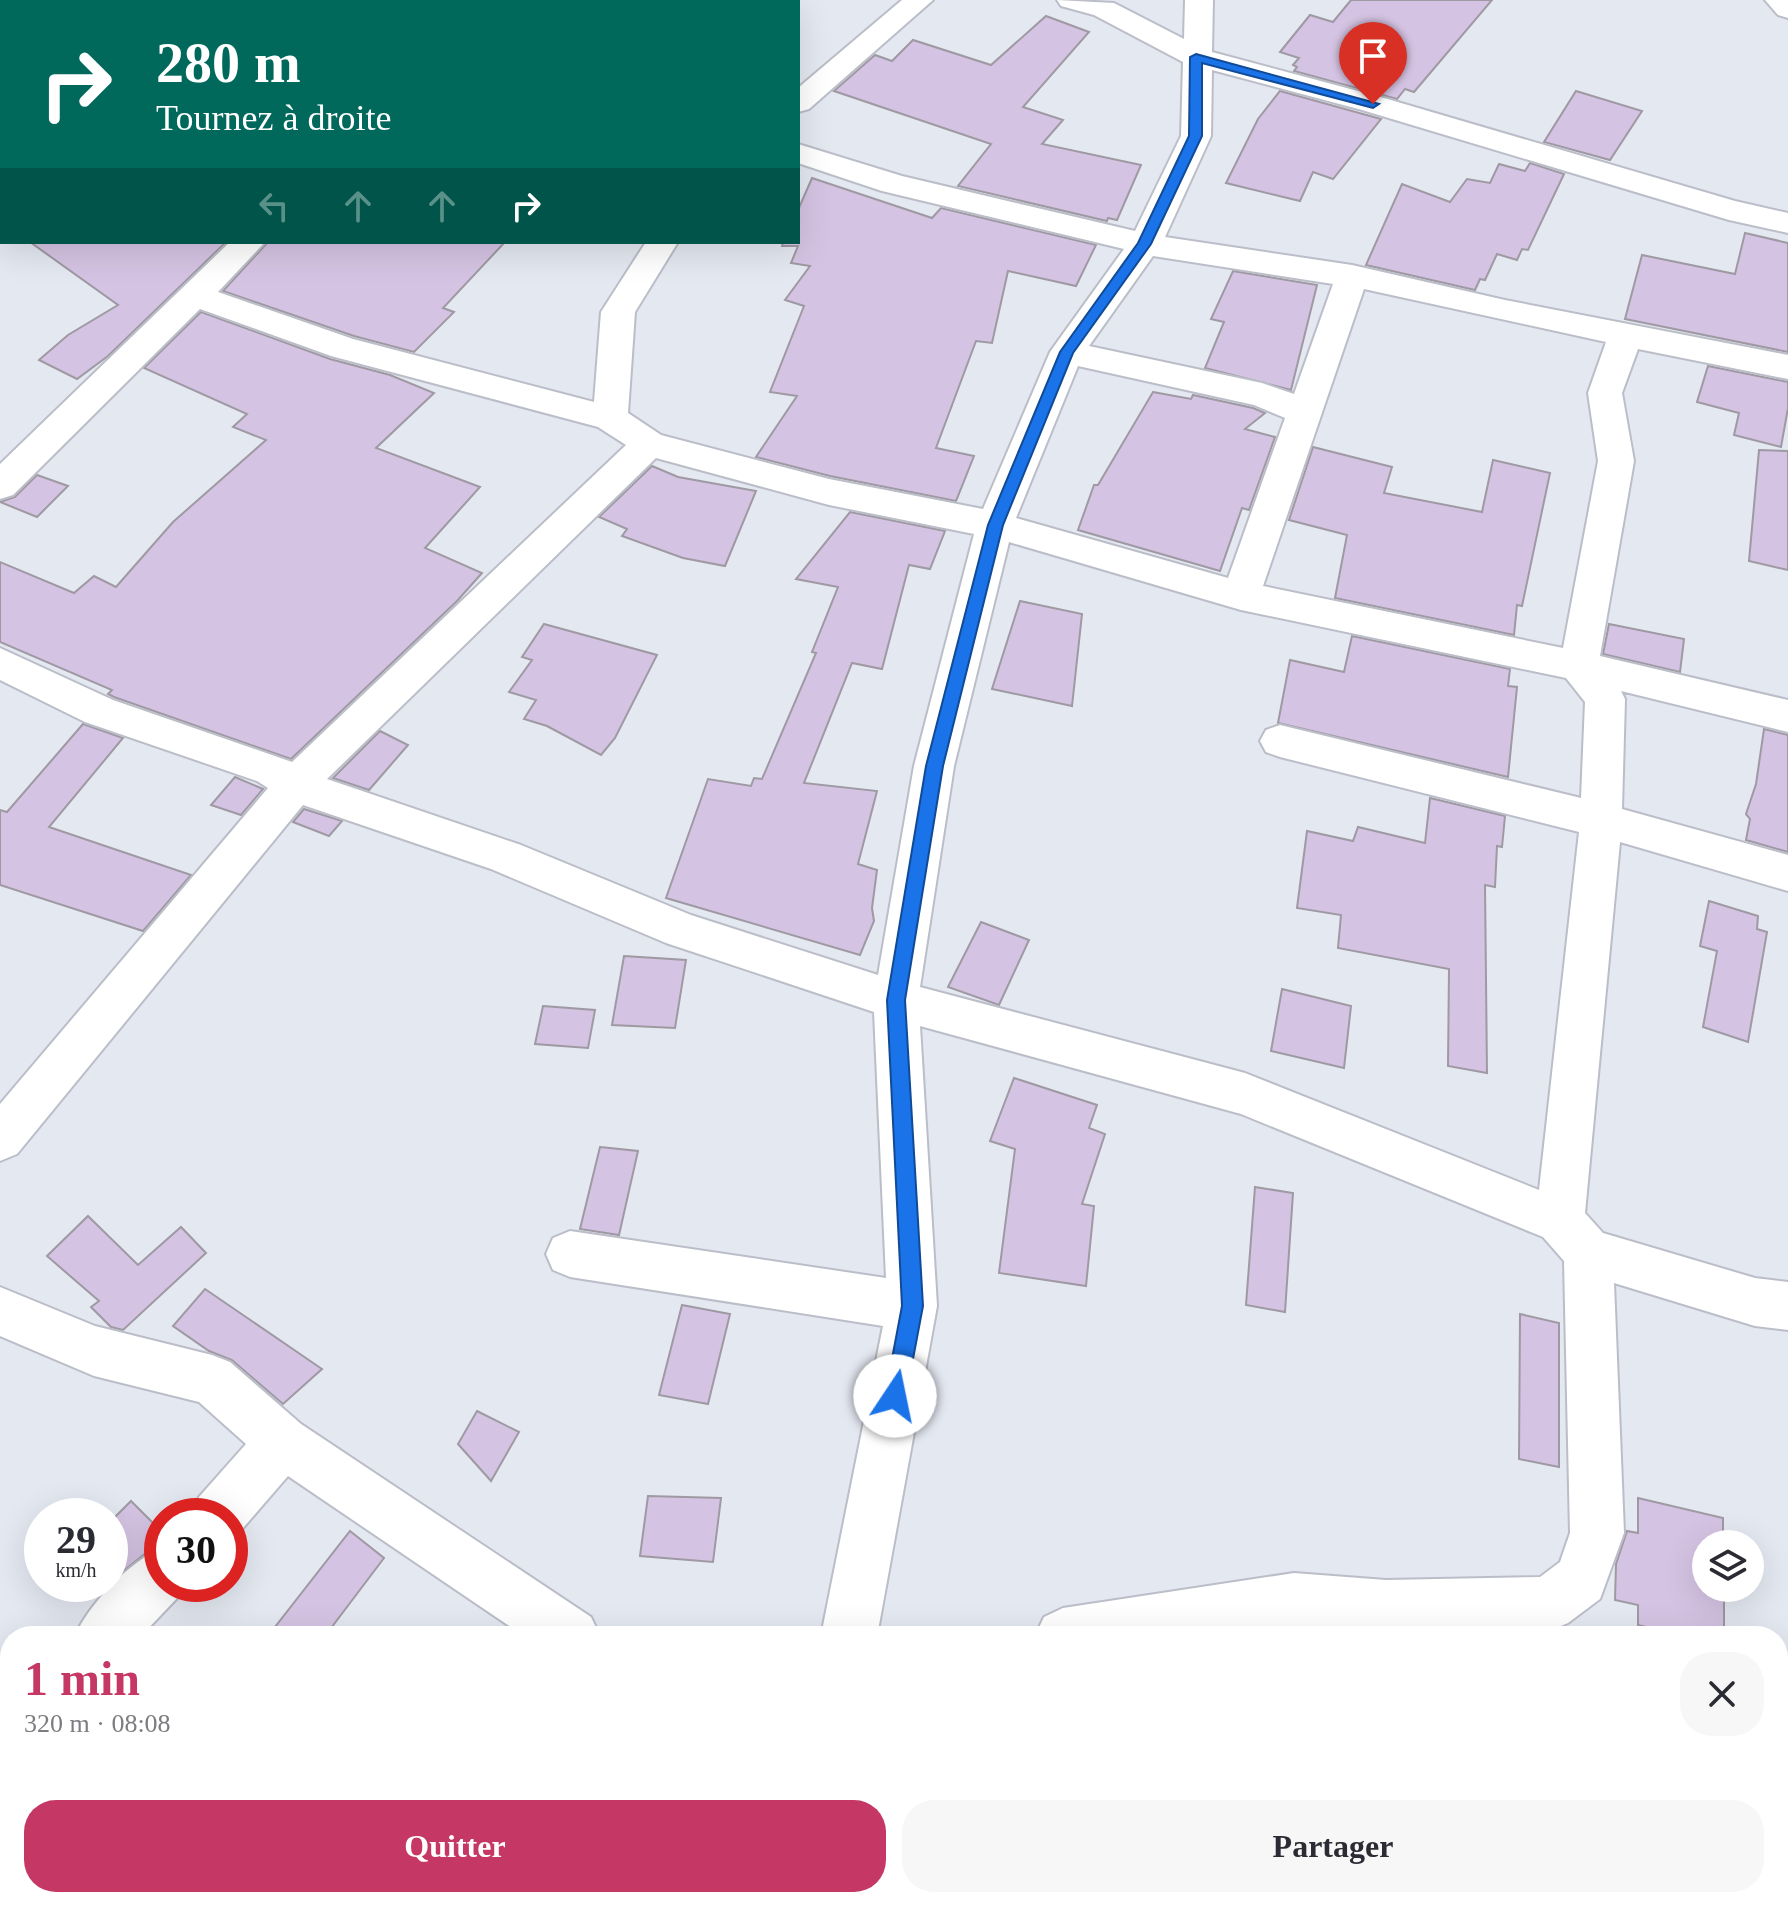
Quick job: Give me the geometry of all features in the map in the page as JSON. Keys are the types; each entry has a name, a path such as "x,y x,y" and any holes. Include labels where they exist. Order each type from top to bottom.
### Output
{"street":[{"path":"800,101 919,0"},
{"path":"1071,0 1104,9 1196,57 1373,104 1715,206 1788,223"},
{"path":"851,1626 912,1306 896,1000 934,766 995,525 1067,352 1145,244 1196,136 1199,0"},
{"path":"1779,0 1788,9"},
{"path":"800,154 893,184 1145,244 1352,276 1505,311 1788,367"},
{"path":"0,486 247,244"},
{"path":"610,418 618,312 661,244"},
{"path":"1241,596 1352,276"},
{"path":"194,295 343,348 610,418 649,444 829,492 995,525 1241,596 1579,666 1788,716"},
{"path":"1127,1626 1294,1600 1386,1607 1549,1604 1581,1580 1597,1533 1574,1237 1601,820 1605,699 1579,666 1616,461 1605,393 1626,334"},
{"path":"1067,352 1262,395 1305,412"},
{"path":"0,1139 295,785 649,444"},
{"path":"0,663 99,711 271,769 295,785 506,857 681,930 896,1000 1245,1094 1574,1237 1755,1302 1788,1306"},
{"path":"1280,741 1601,820 1788,873"},
{"path":"570,1254 912,1306"},
{"path":"0,1311 94,1351 212,1380 283,1442 557,1626"},
{"path":"234,1498 283,1442"},
{"path":"113,1626 144,1594"}],"building":[{"path":"1351,0 1492,0 1414,92 1405,89 1397,99 1294,71 1297,67 1293,65 1299,58 1280,52 1310,15 1333,22"},
{"path":"1046,16 1089,32 1023,107 1063,120 1042,144 1141,165 1117,220 1108,218 1107,221 958,186 991,144 834,91 875,55 892,61 913,40 991,65"},
{"path":"1280,91 1381,119 1333,179 1313,172 1300,201 1226,183 1258,119"},
{"path":"1576,91 1642,111 1610,160 1544,142"},
{"path":"1530,163 1564,174 1528,250 1522,249 1517,260 1497,254 1485,280 1480,279 1475,290 1366,265 1402,184 1450,202 1467,179 1490,183 1499,164 1525,171"},
{"path":"812,178 932,218 941,208 1096,245 1076,286 1008,271 992,343 976,341 936,448 974,456 956,501 830,476 756,457 797,396 770,392 804,306 785,300 810,266 791,263 798,246 782,246 800,244 800,205"},
{"path":"1745,233 1788,243 1788,352 1625,319 1642,255 1735,274"},
{"path":"33,244 224,244 108,356 77,379 39,360 68,335 118,305"},
{"path":"266,244 503,244 443,308 454,312 414,352 354,336 223,291"},
{"path":"1233,271 1317,285 1291,390 1205,368 1224,322 1211,319"},
{"path":"201,312 330,359 390,375 434,393 376,448 480,487 425,548 482,573 457,601 291,759 114,697 108,694 112,690 0,642 0,562 74,593 94,576 116,587 173,522 266,440 233,427 247,414 144,368"},
{"path":"1708,366 1788,382 1788,408 1781,447 1734,435 1739,413 1697,402"},
{"path":"1153,392 1191,399 1193,395 1253,408 1265,413 1245,429 1275,437 1249,510 1242,508 1220,571 1078,530 1094,485 1098,485"},
{"path":"1313,447 1392,467 1384,493 1482,512 1493,460 1550,473 1522,606 1517,605 1514,635 1335,598 1347,535 1289,520"},
{"path":"1759,450 1788,451 1788,570 1749,561"},
{"path":"652,466 678,477 756,491 725,566 683,558 622,536 627,529 599,517"},
{"path":"37,475 68,486 37,517 0,502 15,497"},
{"path":"850,512 945,531 930,569 909,565 882,669 852,663 804,783 877,791 858,864 877,870 872,908 874,921 860,955 666,898 708,779 751,786 754,778 762,779 816,653 812,652 838,587 796,579"},
{"path":"1020,601 1082,614 1072,706 992,689"},
{"path":"544,624 657,655 615,738 601,755 547,726 524,719 536,700 509,692 532,660 522,657"},
{"path":"1609,624 1684,639 1680,672 1603,654"},
{"path":"1352,636 1510,669 1508,686 1517,687 1508,777 1278,723 1290,660 1344,672"},
{"path":"83,724 123,738 49,827 191,875 143,931 0,885 0,810 7,812"},
{"path":"1764,729 1788,735 1788,852 1746,840 1750,819 1746,814 1756,784"},
{"path":"380,731 408,745 369,790 333,778"},
{"path":"235,777 263,789 241,815 211,805"},
{"path":"1430,798 1505,816 1502,847 1497,846 1495,887 1485,885 1487,1073 1448,1066 1449,969 1338,948 1341,915 1297,908 1307,831 1353,841 1358,827 1425,843"},
{"path":"304,809 342,821 329,836 293,822"},
{"path":"1709,901 1758,916 1757,929 1767,932 1748,1042 1703,1027 1717,951 1700,946"},
{"path":"981,922 1029,940 999,1005 948,987"},
{"path":"624,956 686,960 675,1028 612,1025"},
{"path":"1282,989 1351,1006 1344,1068 1271,1051"},
{"path":"543,1006 595,1010 588,1048 535,1044"},
{"path":"1014,1078 1097,1105 1089,1128 1105,1134 1082,1204 1094,1206 1086,1286 999,1273 1015,1149 990,1141"},
{"path":"600,1147 638,1151 619,1235 580,1229"},
{"path":"1255,1187 1293,1193 1285,1312 1246,1305"},
{"path":"88,1216 138,1265 181,1227 206,1253 123,1330 111,1327 91,1307 99,1301 47,1256"},
{"path":"205,1289 322,1369 283,1404 232,1360 209,1351 173,1326"},
{"path":"682,1305 730,1314 708,1404 659,1395"},
{"path":"1520,1314 1559,1323 1559,1467 1519,1459"},
{"path":"477,1411 519,1432 491,1481 458,1444"},
{"path":"648,1496 721,1498 713,1562 640,1556"},
{"path":"1638,1498 1723,1518 1723,1530 1692,1530 1692,1602 1724,1602 1724,1626 1638,1625 1638,1605 1615,1600 1616,1564 1627,1531 1638,1533"},
{"path":"131,1501 144,1514 144,1555 128,1567 128,1504"},
{"path":"350,1531 384,1558 333,1626 276,1626"}],"route":[{"path":"895,1396 912,1306 896,1000 934,766 995,525 1067,352 1145,244 1196,136 1196,57 1373,104"}]}
